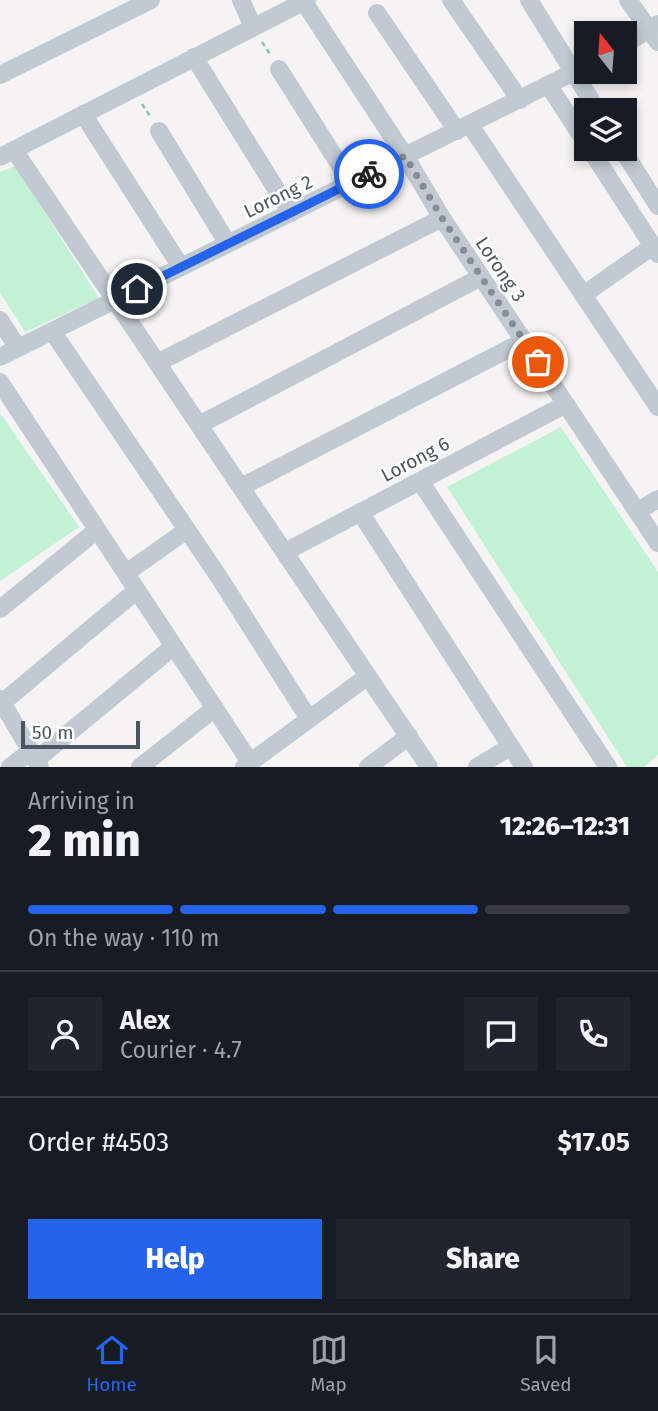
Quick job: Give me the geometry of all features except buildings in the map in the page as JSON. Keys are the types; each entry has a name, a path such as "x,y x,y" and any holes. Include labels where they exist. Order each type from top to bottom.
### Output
{"street":[{"path":"0,75 151,0"},
{"path":"241,0 253,27"},
{"path":"451,0 520,100"},
{"path":"529,0 574,61"},
{"path":"628,0 655,32 637,39"},
{"path":"305,1 7,154 115,300 429,767"},
{"name":"Lorong 3","path":"305,1 442,218 658,543"},
{"path":"377,12 583,295 658,407"},
{"path":"194,57 291,213"},
{"path":"279,69 351,183"},
{"name":"Lorong 2","path":"0,357 574,72"},
{"path":"549,86 574,125"},
{"path":"83,114 181,267"},
{"path":"159,131 228,244"},
{"path":"583,295 656,250 598,161"},
{"path":"630,161 658,206"},
{"path":"157,363 442,218"},
{"path":"199,425 481,277"},
{"path":"0,320 18,348"},
{"path":"52,331 219,577 309,719"},
{"path":"241,487 524,341"},
{"path":"0,382 215,708 247,765 368,676"},
{"name":"Lorong 6","path":"285,552 566,404"},
{"path":"419,481 608,767"},
{"path":"638,512 658,499"},
{"path":"360,512 524,767"},
{"path":"0,609 97,530"},
{"path":"126,573 187,530"},
{"path":"35,759 1,701 136,590"},
{"path":"10,767 35,759 174,646"},
{"path":"140,767 215,708"},
{"path":"368,767 409,736"},
{"path":"477,767 510,747"}],"path":[{"path":"253,27 279,69"},
{"path":"133,88 159,131"}],"green space":[{"path":"15,166 99,298 25,332 0,293 0,172"},
{"path":"0,413 79,527 0,581"},
{"path":"561,427 658,572 658,755 644,767 627,767 447,487"}],"way so far":[{"path":"369,174 405,156 442,218 538,362"}],"route":[{"path":"137,289 369,174"}]}
